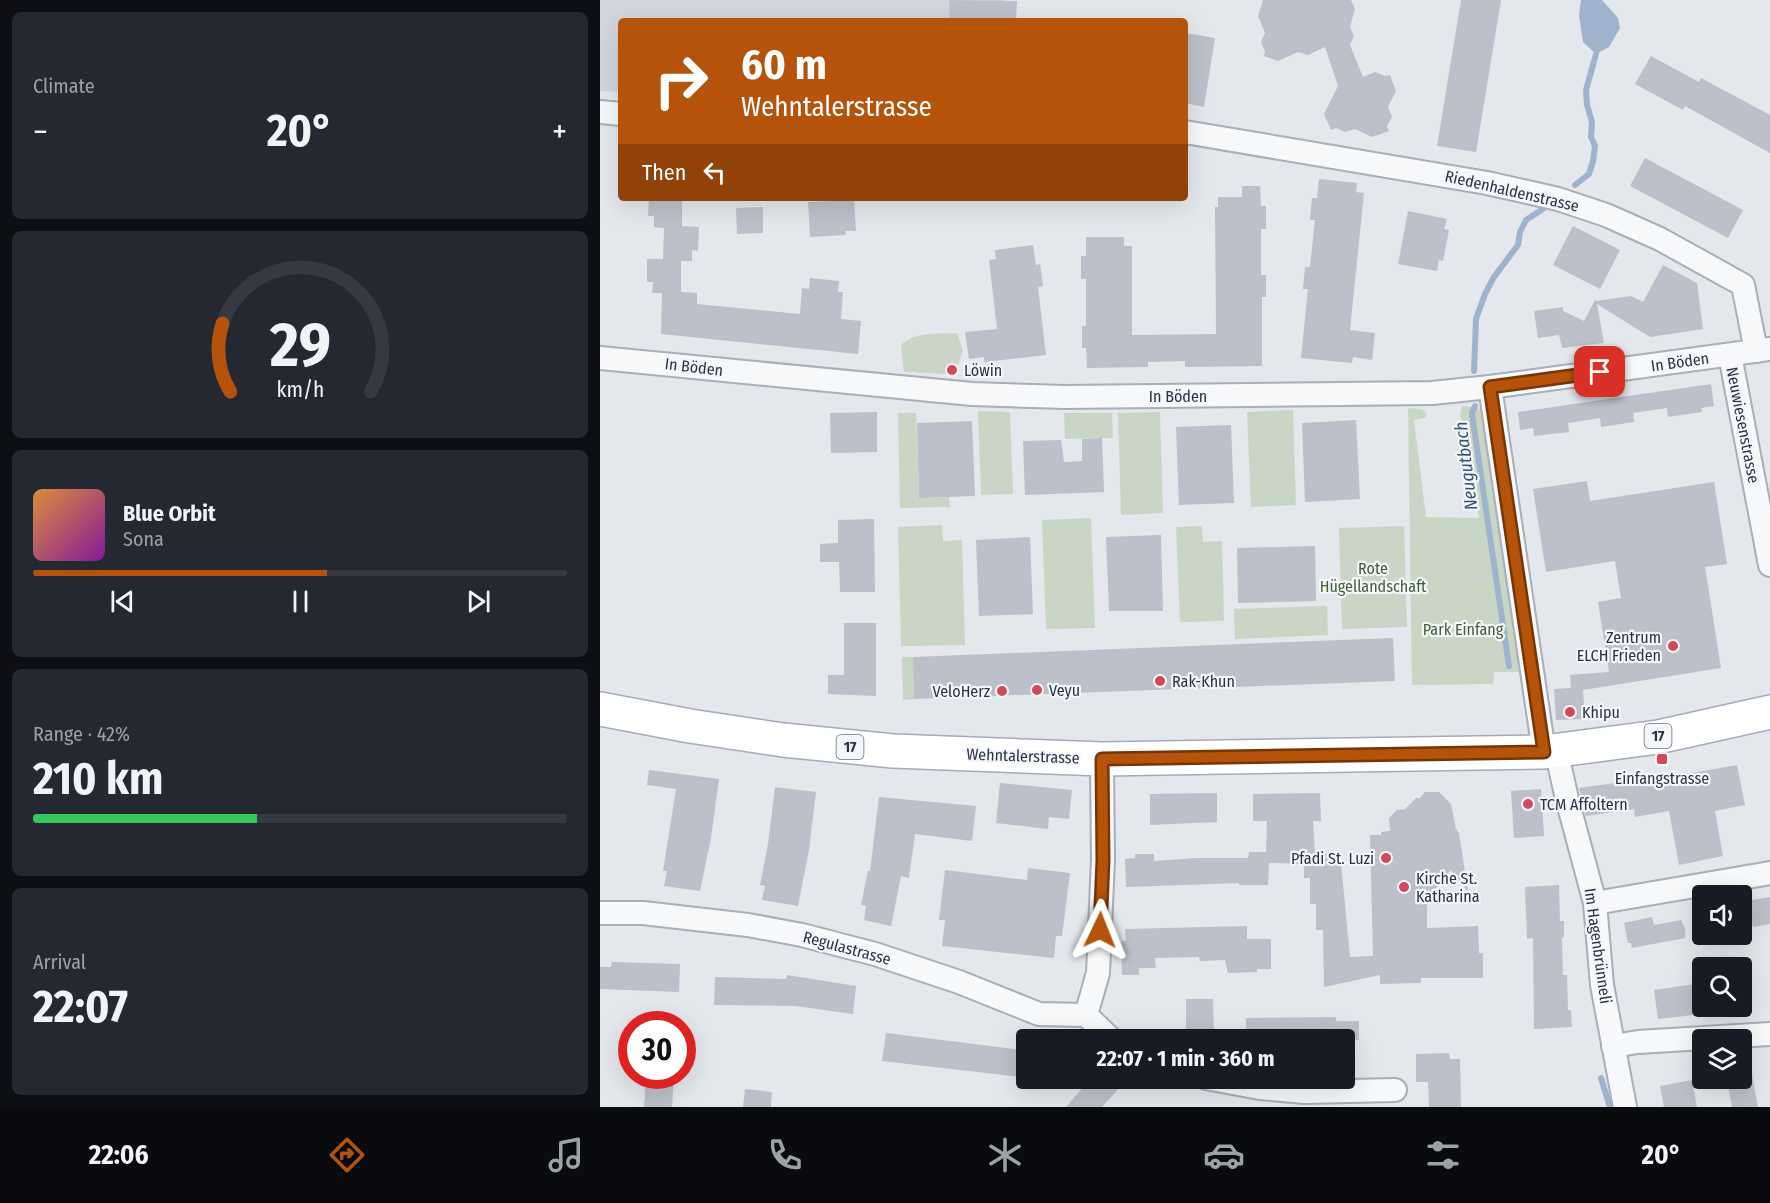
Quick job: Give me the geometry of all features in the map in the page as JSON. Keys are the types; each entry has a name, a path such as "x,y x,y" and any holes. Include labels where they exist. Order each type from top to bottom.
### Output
{"main road":[{"name":"Wehntalerstrasse","path":"600,709 713,730 893,752 1102,759 1550,751 1658,736 1770,712"}],"street":[{"path":"600,112 618,114"},
{"name":"Riedenhaldenstrasse","path":"1188,133 1487,183 1558,199 1606,215 1660,239 1743,285 1763,350"},
{"name":"In Böden","path":"600,358 972,394 1064,397 1389,394 1490,387 1763,350"},
{"name":"Neuwiesenstrasse","path":"1730,355 1770,565"},
{"path":"1490,387 1550,751"},
{"name":"Im Hagenbrünneli","path":"1550,751 1567,799 1595,903 1602,985 1624,1107"},
{"path":"1101,1029 1086,1015 1098,973 1103,860 1102,759"},
{"path":"1595,903 1770,873"},
{"name":"Regulastrasse","path":"600,913 644,913 748,925 801,935 875,954 959,982 1039,1014 1086,1015"},
{"path":"1613,1046 1638,1042 1770,1034"},
{"path":"1271,1089 1305,1092 1395,1090"}],"shaded area":[{"path":"600,0 1005,0 1003,18 618,18 618,92 600,91"}],"green space":[{"path":"957,333 963,350 958,365 948,365 948,374 904,372 901,345 906,341 927,334"},
{"name":"Park Einfang","path":"1462,406 1478,408 1483,412 1522,672 1494,672 1493,684 1412,685 1408,408 1422,409 1427,414 1425,418 1414,420 1426,517 1479,518 1460,414"},
{"path":"1293,410 1296,505 1251,507 1247,412"},
{"path":"978,411 1010,412 1013,494 981,495"},
{"path":"1160,412 1163,513 1121,515 1118,413"},
{"path":"898,413 916,413 919,498 949,497 950,507 900,508"},
{"path":"1064,413 1112,413 1113,438 1065,439"},
{"path":"1091,518 1095,628 1046,629 1042,520"},
{"path":"942,525 943,541 962,540 965,645 901,646 898,527"},
{"path":"1202,526 1203,542 1222,541 1224,621 1180,622 1176,527"},
{"name":"Rote Hügellandschaft","path":"1404,526 1407,627 1342,629 1339,528"},
{"path":"1327,606 1328,635 1235,639 1234,609"},
{"path":"902,657 913,657 914,699 903,700"}],"water":[{"path":"1581,0 1602,0 1618,18 1620,28 1609,47 1596,54 1583,42 1579,15"}],"building":[{"path":"949,0 1017,1 1016,18 950,18"},
{"path":"1263,0 1351,0 1355,9 1350,27 1354,36 1350,45 1363,77 1375,72 1385,76 1390,75 1396,91 1388,107 1392,117 1387,126 1389,131 1372,137 1355,129 1345,132 1336,128 1331,130 1324,114 1338,86 1325,47 1308,55 1298,52 1278,61 1264,56 1265,51 1261,42 1265,33 1258,16"},
{"path":"1461,0 1501,0 1476,152 1437,146"},
{"path":"1188,34 1215,38 1204,107 1188,104"},
{"path":"1651,56 1699,82 1701,78 1770,115 1770,153 1685,106 1683,110 1635,84"},
{"path":"1645,158 1743,210 1728,238 1630,186"},
{"path":"1319,179 1357,183 1356,192 1364,193 1350,330 1375,333 1372,360 1353,357 1352,363 1301,358 1308,289 1303,289 1305,267 1310,267 1315,220 1310,220 1312,198 1317,198"},
{"path":"1242,186 1260,186 1261,206 1266,206 1266,229 1261,229 1261,275 1266,275 1266,297 1262,297 1262,366 1185,367 1185,361 1148,362 1148,367 1087,368 1086,348 1082,348 1082,326 1086,326 1086,279 1081,279 1081,256 1086,256 1086,237 1124,237 1124,246 1132,246 1132,335 1216,334 1215,207 1218,207 1218,197 1242,197"},
{"path":"649,201 682,201 682,226 699,227 698,251 692,250 692,261 681,261 681,292 697,293 697,304 800,314 802,288 809,289 810,278 839,281 838,292 843,292 841,319 861,321 858,354 661,334 662,293 652,293 653,282 647,282 647,259 663,259 664,228 654,227 654,216 648,216"},
{"path":"854,201 856,231 845,231 846,235 810,237 808,202"},
{"path":"763,207 763,233 737,234 736,208"},
{"path":"1408,211 1447,219 1444,229 1449,230 1443,261 1439,260 1437,271 1398,264"},
{"path":"1573,226 1620,250 1600,289 1553,265"},
{"path":"1033,245 1036,265 1040,264 1043,286 1038,287 1046,355 984,362 984,357 969,359 965,332 997,329 989,260 996,259 995,250"},
{"path":"1663,265 1697,283 1703,329 1650,337 1597,304 1604,343 1562,348 1559,335 1538,338 1534,311 1563,307 1563,311 1584,321 1596,298 1596,301 1631,296 1643,302"},
{"path":"1711,384 1714,406 1701,408 1702,412 1668,417 1667,408 1633,413 1634,422 1601,427 1600,418 1568,423 1569,432 1534,436 1533,428 1520,430 1518,412"},
{"path":"877,412 877,452 831,453 830,413"},
{"path":"1356,420 1360,499 1305,502 1302,423"},
{"path":"972,421 975,496 919,498 917,423"},
{"path":"1231,425 1234,503 1179,505 1176,427"},
{"path":"1102,438 1104,492 1025,495 1023,441 1061,440 1064,462 1082,461 1082,439"},
{"path":"1587,481 1590,501 1714,482 1727,564 1705,567 1721,668 1583,690 1585,719 1556,720 1554,689 1571,688 1570,675 1609,672 1598,602 1621,598 1615,561 1546,572 1533,489"},
{"path":"874,519 875,592 840,592 839,562 820,562 820,544 838,543 838,520"},
{"path":"1161,535 1163,611 1109,611 1106,537"},
{"path":"1030,537 1033,614 979,616 976,540"},
{"path":"1315,546 1316,601 1238,603 1237,548"},
{"path":"844,623 876,623 876,696 828,694 828,675 844,675"},
{"path":"1393,638 1395,681 914,699 913,657"},
{"path":"1737,765 1745,805 1715,811 1723,856 1679,865 1669,811 1635,817 1634,809 1586,816 1579,788 1629,781 1629,784"},
{"path":"649,770 719,779 711,838 700,891 664,886 667,871 663,871 676,789 647,785"},
{"path":"1000,783 1072,790 1069,819 1049,817 1048,829 996,823"},
{"path":"775,787 816,792 809,850 798,906 762,900 765,886 760,885"},
{"path":"1541,789 1544,836 1514,838 1511,791"},
{"path":"1425,792 1439,792 1451,804 1456,829 1459,833 1468,892 1451,870 1427,899 1427,928 1478,926 1479,953 1483,953 1483,978 1421,978 1421,983 1380,984 1380,975 1324,987 1323,930 1316,930 1316,904 1310,904 1310,878 1304,878 1304,864 1269,863 1268,885 1239,885 1239,883 1126,887 1125,859 1135,858 1135,854 1154,854 1154,861 1248,858 1249,852 1266,852 1267,821 1253,821 1253,794 1320,793 1321,821 1313,821 1315,854 1340,853 1350,957 1373,956 1370,835 1381,835 1381,832 1390,831 1389,818 1397,810 1405,809"},
{"path":"1217,793 1217,822 1150,825 1150,794"},
{"path":"879,797 976,806 972,841 915,834 909,878 901,876 891,926 864,920 866,906 861,905 868,871 870,871"},
{"path":"1028,868 1070,873 1062,936 1056,936 1054,958 942,946 945,920 939,920 945,870 1027,880"},
{"path":"1559,885 1560,921 1564,921 1563,975 1567,975 1568,1010 1571,1010 1572,1027 1534,1029 1533,938 1527,939 1525,887"},
{"path":"1770,897 1770,924 1753,927 1752,900"},
{"path":"1652,917 1654,925 1681,920 1685,929 1685,938 1632,948 1631,943 1628,943 1624,923"},
{"path":"1247,926 1247,939 1271,939 1271,969 1228,973 1225,960 1200,961 1199,957 1155,958 1156,968 1139,968 1139,975 1122,975 1121,941 1126,941 1125,929"},
{"path":"612,962 680,964 679,992 600,989 600,967 611,967"},
{"path":"787,975 856,986 853,1014 795,1006 714,1005 715,977 786,979"},
{"path":"1692,984 1692,1015 1658,1019 1654,990"},
{"path":"1186,999 1213,999 1214,1029 1186,1029"},
{"path":"1336,1017 1336,1021 1359,1021 1359,1040 1355,1040 1355,1029 1246,1029 1246,1018"},
{"path":"886,1033 1016,1049 1016,1077 882,1061"},
{"path":"1449,1053 1450,1059 1460,1059 1461,1107 1429,1107 1428,1082 1416,1082 1416,1054"},
{"path":"1752,1075 1758,1107 1732,1107 1729,1089 1752,1089"},
{"path":"1692,1080 1697,1107 1664,1107 1660,1086"},
{"path":"645,1089 673,1089 672,1107 644,1107"},
{"path":"745,1089 772,1092 771,1107 743,1107"},
{"path":"1082,1089 1118,1089 1102,1107 1066,1107"}],"waterway":[{"name":"Neugutbach","path":"1575,185 1589,174 1593,161 1595,146 1591,137 1592,122 1586,90 1596,54"},
{"name":"Neugutbach","path":"1474,371 1476,319 1485,294 1494,277 1518,245 1520,232 1526,220 1543,209"},
{"name":"Neugutbach","path":"1475,406 1472,413 1509,666"},
{"name":"Neugutbach","path":"1601,1078 1610,1107"}],"place":[{"name":"Löwin","path":"952,370"},
{"name":"Zentrum ELCH Frieden","path":"1673,646"},
{"name":"Rak-Khun","path":"1160,681"},
{"name":"Veyu","path":"1037,690"},
{"name":"VeloHerz","path":"1002,691"},
{"name":"Khipu","path":"1570,712"},
{"name":"Einfangstrasse","path":"1662,759"},
{"name":"TCM Affoltern","path":"1528,804"},
{"name":"Pfadi St. Luzi","path":"1386,858"},
{"name":"Kirche St. Katharina","path":"1404,887"}],"route":[{"path":"1100,930 1103,860 1102,759 1544,752 1490,387 1600,372"}]}
